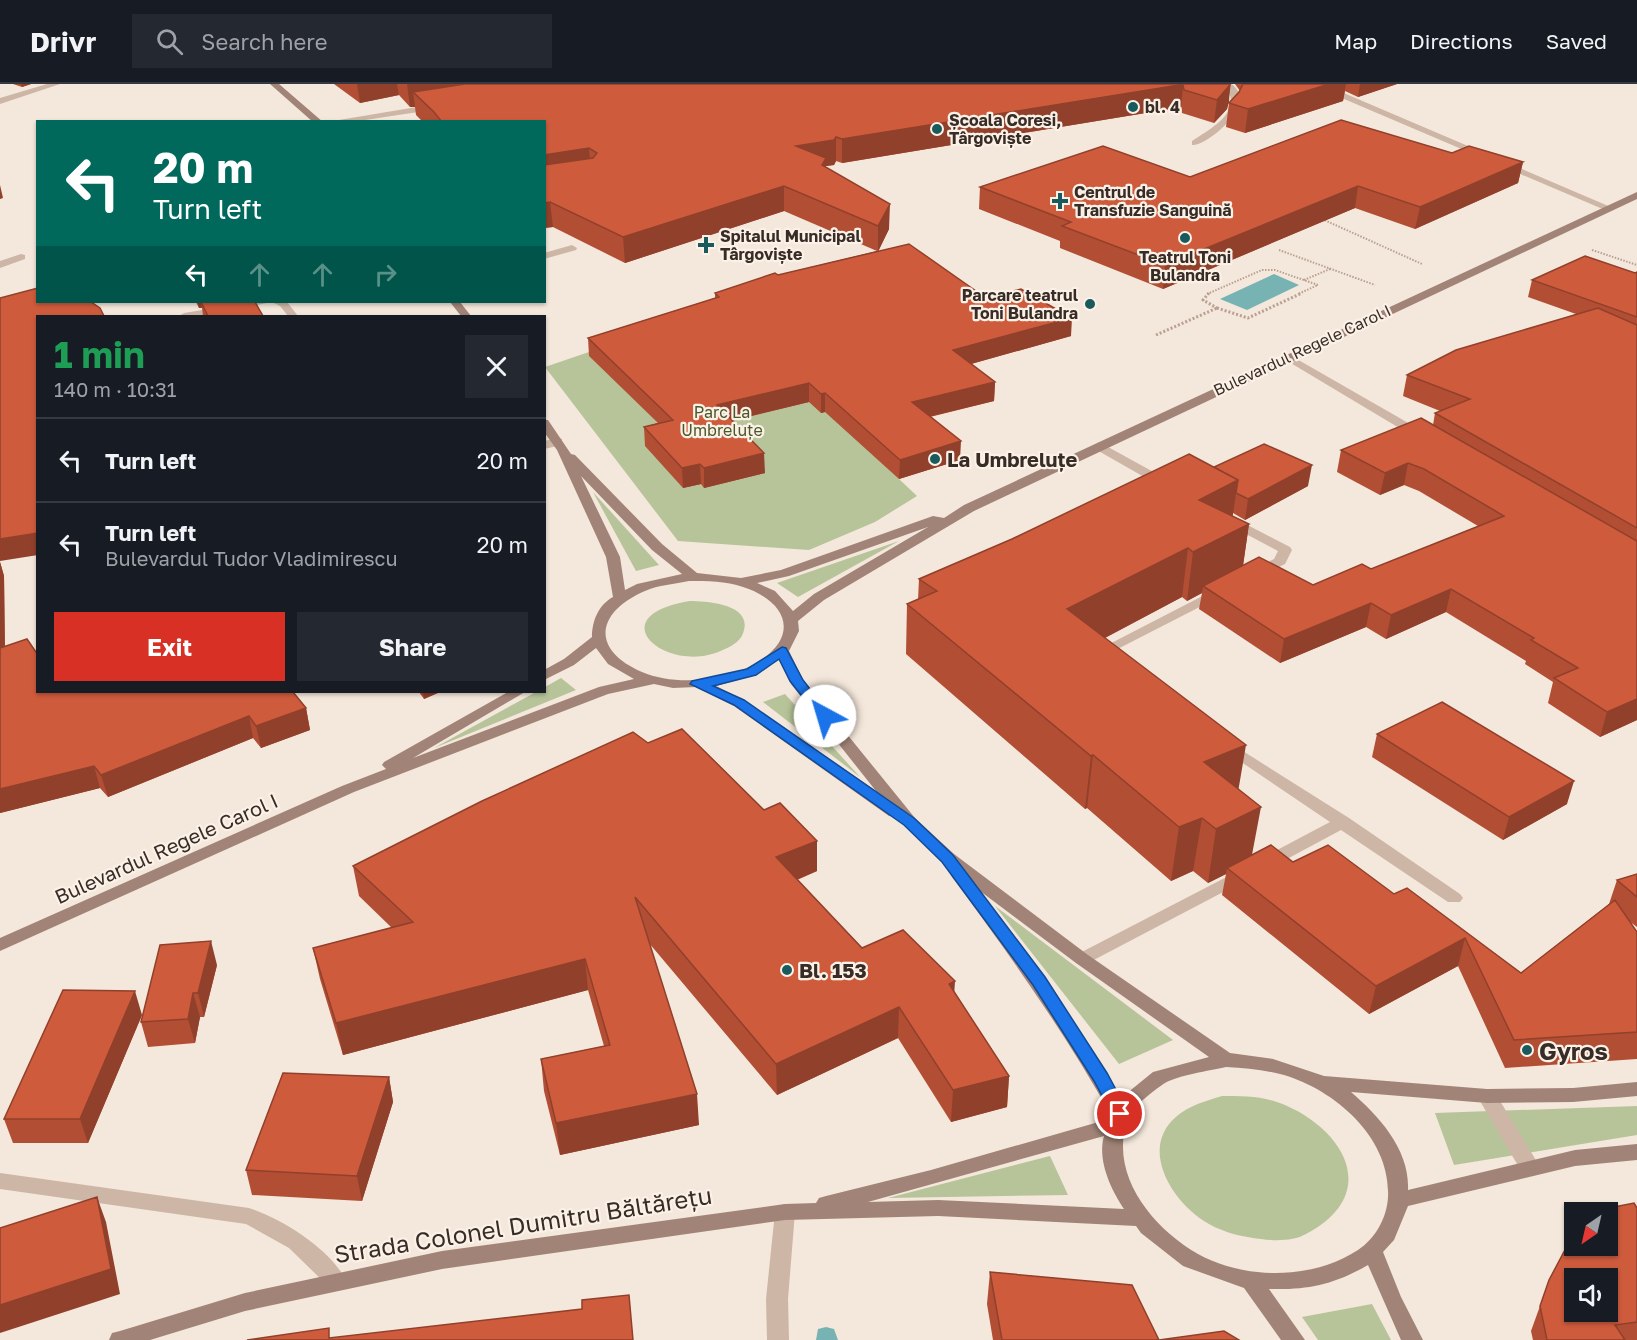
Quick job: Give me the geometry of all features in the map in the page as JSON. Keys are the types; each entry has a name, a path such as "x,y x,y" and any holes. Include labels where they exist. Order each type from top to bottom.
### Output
{"main road":[{"path":"274,84 318,120"},
{"name":"Bulevardul Regele Carol I","path":"790,620 819,597 969,508 1287,357 1637,195"},
{"path":"456,303 465,315"},
{"path":"546,426 560,446 614,557 620,598"},
{"path":"560,446 657,547 694,577"},
{"name":"Bulevardul Regele Carol I","path":"741,582 784,573 969,508"},
{"path":"694,577 741,582 774,598 784,607 790,620 790,635 782,651 751,672 718,682 697,684 651,680 628,672 615,664 602,651 597,640 601,618 620,598 655,582 694,577"},
{"path":"546,675 569,662 597,640"},
{"path":"782,651 796,681 909,822"},
{"name":"Bulevardul Regele Carol I","path":"0,945 348,789 604,690 651,680"},
{"path":"697,684 739,703 909,822 948,858 1082,959 1226,1060"},
{"name":"Bulevardul Regele Carol I","path":"348,789 516,693"},
{"path":"948,858 1039,981 1101,1077 1118,1119"},
{"path":"1226,1060 1274,1065 1319,1082 1346,1099 1369,1120 1383,1137 1397,1168 1400,1200 1395,1221 1384,1241 1356,1264 1327,1277 1294,1282 1249,1279 1215,1270 1182,1255 1161,1241 1138,1218 1122,1193 1113,1168 1112,1142 1118,1119 1135,1095 1162,1075 1189,1065 1226,1060"},
{"path":"1319,1082 1487,1096 1573,1095 1637,1089"},
{"name":"Strada Colonel Dumitru Băltărețu","path":"120,1340 245,1302 335,1280 510,1249 791,1211 931,1178 1118,1119"},
{"path":"1400,1200 1575,1158 1637,1152"},
{"name":"Strada Colonel Dumitru Băltărețu","path":"791,1211 938,1208 1138,1218"},
{"path":"1373,1252 1391,1298 1412,1340"},
{"path":"1249,1279 1294,1340"}],"street":[{"path":"0,101 56,84"},
{"path":"1195,143 1226,121 1234,110 1236,101 1233,88 1228,84"},
{"path":"1332,84 1326,88 1608,208"},
{"path":"345,120 449,105"},
{"path":"546,255 572,248"},
{"path":"0,265 21,257"},
{"path":"190,315 261,303"},
{"path":"283,303 292,315"},
{"path":"1287,357 1431,442"},
{"path":"546,445 560,446"},
{"path":"1099,446 1182,492"},
{"path":"1223,515 1285,550 1280,561 1248,577"},
{"path":"1100,653 1227,588"},
{"path":"1216,739 1454,897"},
{"path":"1082,959 1343,822"},
{"path":"1487,1096 1530,1168"},
{"path":"0,1181 249,1216 273,1226 305,1247 335,1280"},
{"path":"778,1340 777,1299 791,1211"}],"path":[{"path":"1321,219 1456,279"},
{"path":"1279,250 1413,299"},
{"path":"1303,280 1331,269"},
{"path":"1262,270 1275,270 1318,285 1248,318 1217,308 1203,300 1208,293 1262,270"},
{"path":"1156,335 1217,308"}],"green space":[{"name":"Parc La Umbreluțe","path":"779,287 899,479 917,496 875,522 809,550 678,541 546,367"},
{"path":"593,492 659,565 636,571"},
{"path":"899,541 798,597 777,583"},
{"path":"690,601 716,603 734,609 741,614 744,621 743,634 734,644 725,649 703,656 682,656 664,651 651,642 645,630 648,619 662,609"},
{"path":"561,678 576,690 434,748 534,693 546,693 546,686"},
{"path":"785,694 860,777 763,702"},
{"path":"995,906 1173,1040 1119,1064"},
{"path":"1222,1096 1254,1097 1277,1102 1307,1117 1325,1131 1338,1147 1346,1165 1348,1183 1343,1201 1329,1218 1296,1238 1266,1240 1221,1230 1196,1215 1184,1204 1173,1190 1160,1160 1160,1144 1165,1129 1187,1109"},
{"path":"1637,1106 1637,1135 1454,1165 1435,1113"},
{"path":"1050,1156 1068,1195 888,1198"},
{"path":"1372,1304 1391,1340 1318,1340 1302,1317"}],"water":[{"path":"1274,274 1299,285 1247,310 1220,299"}],"building":[{"path":"465,84 1230,84 1217,100 1184,90 1183,85 1173,86 842,139 836,137 834,140 796,146 826,158 822,165 890,204 878,226 784,186 623,237 550,202 546,203 546,165 593,158 597,153 589,148 546,155 546,120 440,120 413,92"},
{"path":"1243,84 1329,84 1248,109 1229,103"},
{"path":"1341,120 1452,153 1469,146 1523,162 1420,207 1358,186 1165,265 1062,226 1071,222 980,187 1103,146 1190,177"},
{"path":"909,244 986,298 1021,289 1072,318 953,350 995,382 912,402 961,441 900,460 825,393 821,394 809,383 717,405 764,453 704,468 700,464 682,468 644,427 673,420 588,338 719,297 715,293 775,273 778,275"},
{"path":"1585,256 1637,272 1637,317 1532,280"},
{"path":"36,289 36,303 92,303 100,308 104,315 36,315 36,533 0,539 0,298"},
{"path":"202,303 256,303 262,315 208,315"},
{"path":"1598,308 1637,325 1637,528 1435,413 1470,399 1407,375 1456,350"},
{"path":"1421,418 1637,541 1637,699 1607,712 1554,678 1578,668 1531,640 1534,638 1451,589 1391,615 1371,603 1284,639 1203,586 1259,557 1313,585 1362,564 1371,569 1504,516 1424,469 1408,463 1385,473 1341,450"},
{"path":"1264,444 1312,465 1248,499 1236,493 1238,480 1214,467"},
{"path":"1189,454 1238,480 1199,500 1249,524 1193,552 1188,548 1067,609 1246,745 1204,762 1261,807 1216,829 1202,818 1179,827 907,604 937,591 919,579 1012,539"},
{"path":"27,639 36,652 36,693 294,693 306,708 256,726 249,716 101,775 94,766 0,789 0,648"},
{"path":"1442,702 1574,781 1509,817 1377,734"},
{"path":"682,729 764,810 780,803 817,841 776,857 862,948 903,930 955,981 949,984 1009,1076 953,1090 899,1007 776,1064 635,897 697,1094 556,1123 541,1059 610,1045 585,959 336,1023 313,948 413,922 353,866 482,801 633,732 648,743"},
{"path":"1271,845 1293,862 1328,845 1394,894 1407,888 1521,973 1615,900 1637,932 1637,1032 1514,1040 1465,938 1376,986 1227,868"},
{"path":"1637,874 1637,897 1617,880"},
{"path":"211,941 198,993 193,993 188,1019 141,1022 160,945"},
{"path":"63,990 135,991 80,1119 4,1119"},
{"path":"283,1073 389,1077 357,1176 246,1170"},
{"path":"97,1197 111,1269 0,1305 0,1228"},
{"path":"1634,1203 1637,1208 1637,1322 1615,1325 1625,1340 1547,1340 1540,1306 1549,1280 1564,1252 1564,1256 1618,1256 1618,1206"},
{"path":"990,1272 1132,1285 1159,1340 1002,1340"},
{"path":"629,1295 633,1340 247,1340 329,1328 329,1338 582,1309 582,1300"},
{"path":"1224,1331 1239,1340 1159,1340"}],"waterway":[{"path":"826,1336 827,1340"}],"place":[{"name":"bl. 4","path":"1133,107"},
{"name":"Școala Coresi, Târgoviște","path":"937,129"},
{"name":"Centrul de Transfuzie Sanguină","path":"1060,201"},
{"name":"Teatrul Toni Bulandra","path":"1185,238"},
{"name":"Spitalul Municipal Târgoviște","path":"706,245"},
{"name":"Parcare teatrul Toni Bulandra","path":"1090,304"},
{"name":"La Umbreluțe","path":"935,459"},
{"name":"Bl. 153","path":"787,970"},
{"name":"Gyros","path":"1527,1050"}],"route":[{"path":"825,716 796,681 782,651 771,661 751,672 718,682 697,684 721,692 739,703 909,822 948,858 1039,981 1101,1077 1120,1114"}]}
